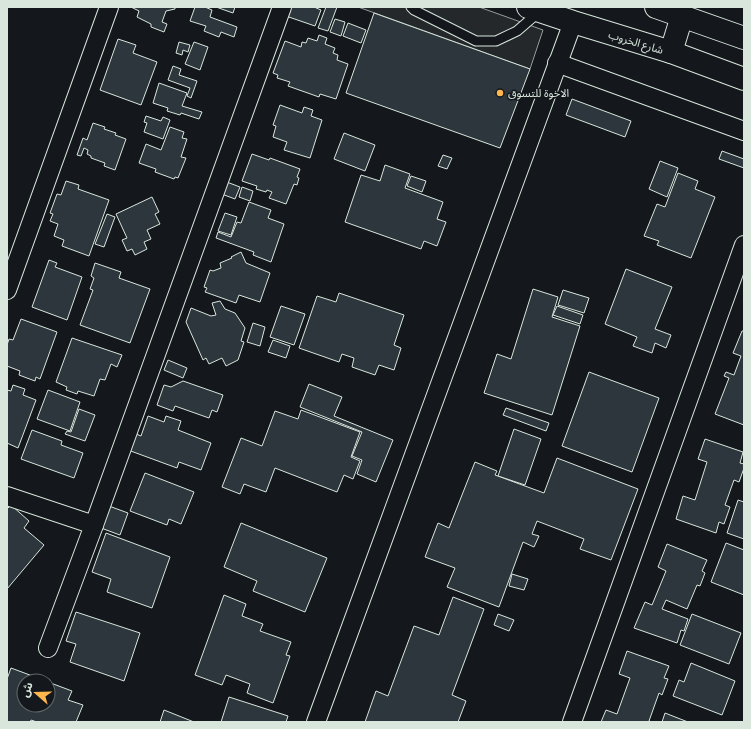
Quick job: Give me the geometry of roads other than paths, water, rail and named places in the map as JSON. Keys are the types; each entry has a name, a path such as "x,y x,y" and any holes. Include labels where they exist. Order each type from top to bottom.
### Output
{"main road":[{"path":"656,7 744,38"},
{"name":"شارع الخروب","path":"534,9 671,52 744,79"},
{"path":"671,52 682,16"}],"street":[{"path":"7,290 109,7"},
{"path":"48,648 282,7"},
{"path":"316,722 572,22"},
{"path":"557,63 744,130"},
{"path":"572,722 744,246"},
{"path":"7,496 94,525"}],"lane":[{"path":"411,7 414,10 476,41 496,41 517,31 534,9"}],"place":[{"name":"الاخوة للتسوق","path":"500,93"}]}
